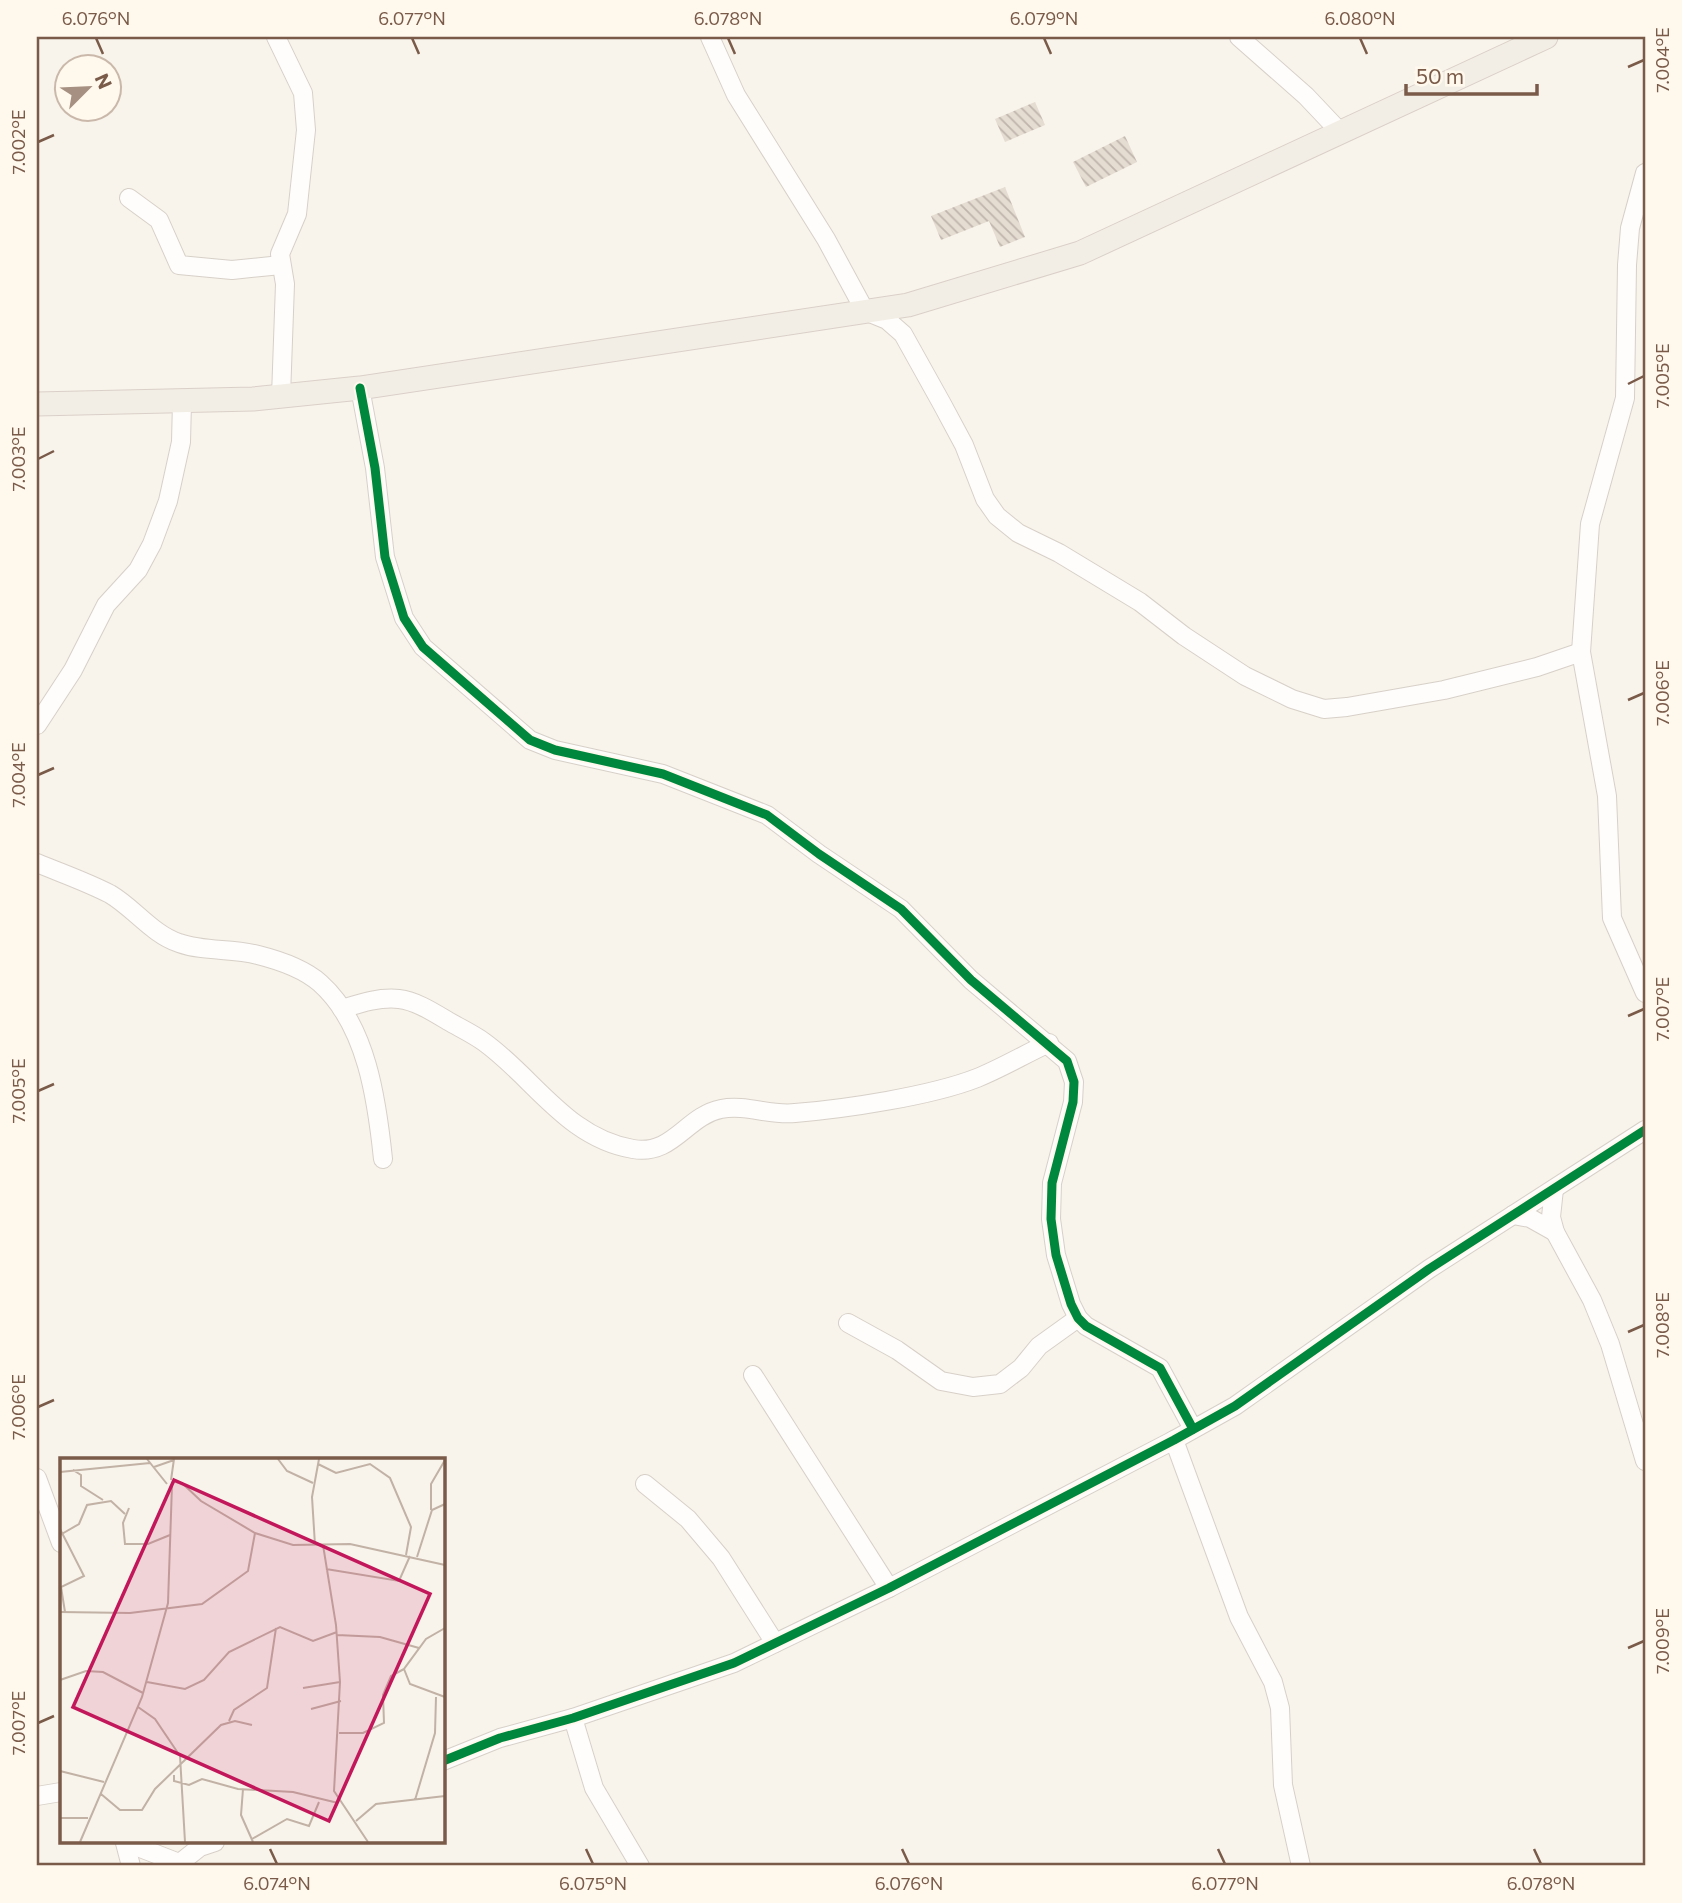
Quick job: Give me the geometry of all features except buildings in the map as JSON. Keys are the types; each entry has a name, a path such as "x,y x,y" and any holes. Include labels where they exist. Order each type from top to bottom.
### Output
{"main road":[{"path":"37,404 182,402 360,388 908,305 983,285 1080,253 1546,37"}],"street":[{"path":"276,37 303,93 306,130 297,214 282,247 281,265 285,284 281,396"},
{"path":"710,37 736,95 826,239 865,312 887,320 903,334 964,445 985,499 997,516 1018,533 1059,553 1140,602 1184,636 1245,676 1292,699 1324,709 1444,690 1537,667 1581,652"},
{"path":"1239,37 1306,96 1341,133"},
{"path":"1645,173 1630,228 1626,265 1625,398 1590,524 1581,652 1607,796 1612,918 1645,993"},
{"path":"129,198 159,220 179,265 232,270 281,265"},
{"path":"360,388 375,468 385,557 404,618 423,647 530,740 555,750 663,774 768,816 819,855 901,909 971,980 1049,1042 1067,1061 1074,1082 1073,1102 1052,1183 1051,1219 1056,1255 1078,1318 1160,1368 1193,1429"},
{"path":"37,725 73,670 106,604 138,570 152,544 168,500 181,442 182,402"},
{"path":"37,863 111,895 164,936 179,943 256,954 297,969 319,983 342,1009 358,1042 370,1081 383,1159"},
{"path":"342,1009 372,1000 401,999 429,1010 485,1042 556,1110 588,1132 631,1149 652,1151 670,1144 705,1116 719,1110 741,1107 790,1114 923,1092 976,1078 1049,1042"},
{"path":"444,1761 500,1738 573,1718 734,1663 889,1588 1174,1440 1235,1406 1429,1269 1645,1130"},
{"path":"1554,1189 1551,1217 1555,1232 1592,1300 1610,1343 1645,1461"},
{"path":"1513,1215 1530,1218 1555,1232"},
{"path":"848,1323 897,1350 941,1381 973,1387 1000,1384 1021,1368 1039,1346 1078,1318"},
{"path":"753,1375 889,1588"},
{"path":"1174,1440 1239,1617 1280,1708 1283,1785 1301,1866"},
{"path":"37,1478 60,1540"},
{"path":"645,1484 688,1519 721,1558 775,1643"},
{"path":"573,1718 594,1788 640,1866"},
{"path":"37,1796 60,1792"},
{"path":"125,1843 131,1866"},
{"path":"127,1843 177,1864 200,1847 212,1843"}],"cycle path":[{"path":"360,388 375,468 385,557 404,618 423,647 530,740 555,750 663,774 767,815 901,909 971,980 1067,1061 1074,1082 1073,1102 1052,1183 1051,1219 1056,1255 1071,1304 1078,1318 1086,1326 1160,1368 1193,1429"},
{"path":"444,1761 500,1738 573,1718 734,1663 889,1588 1174,1440 1235,1406 1429,1269 1645,1130"}]}
